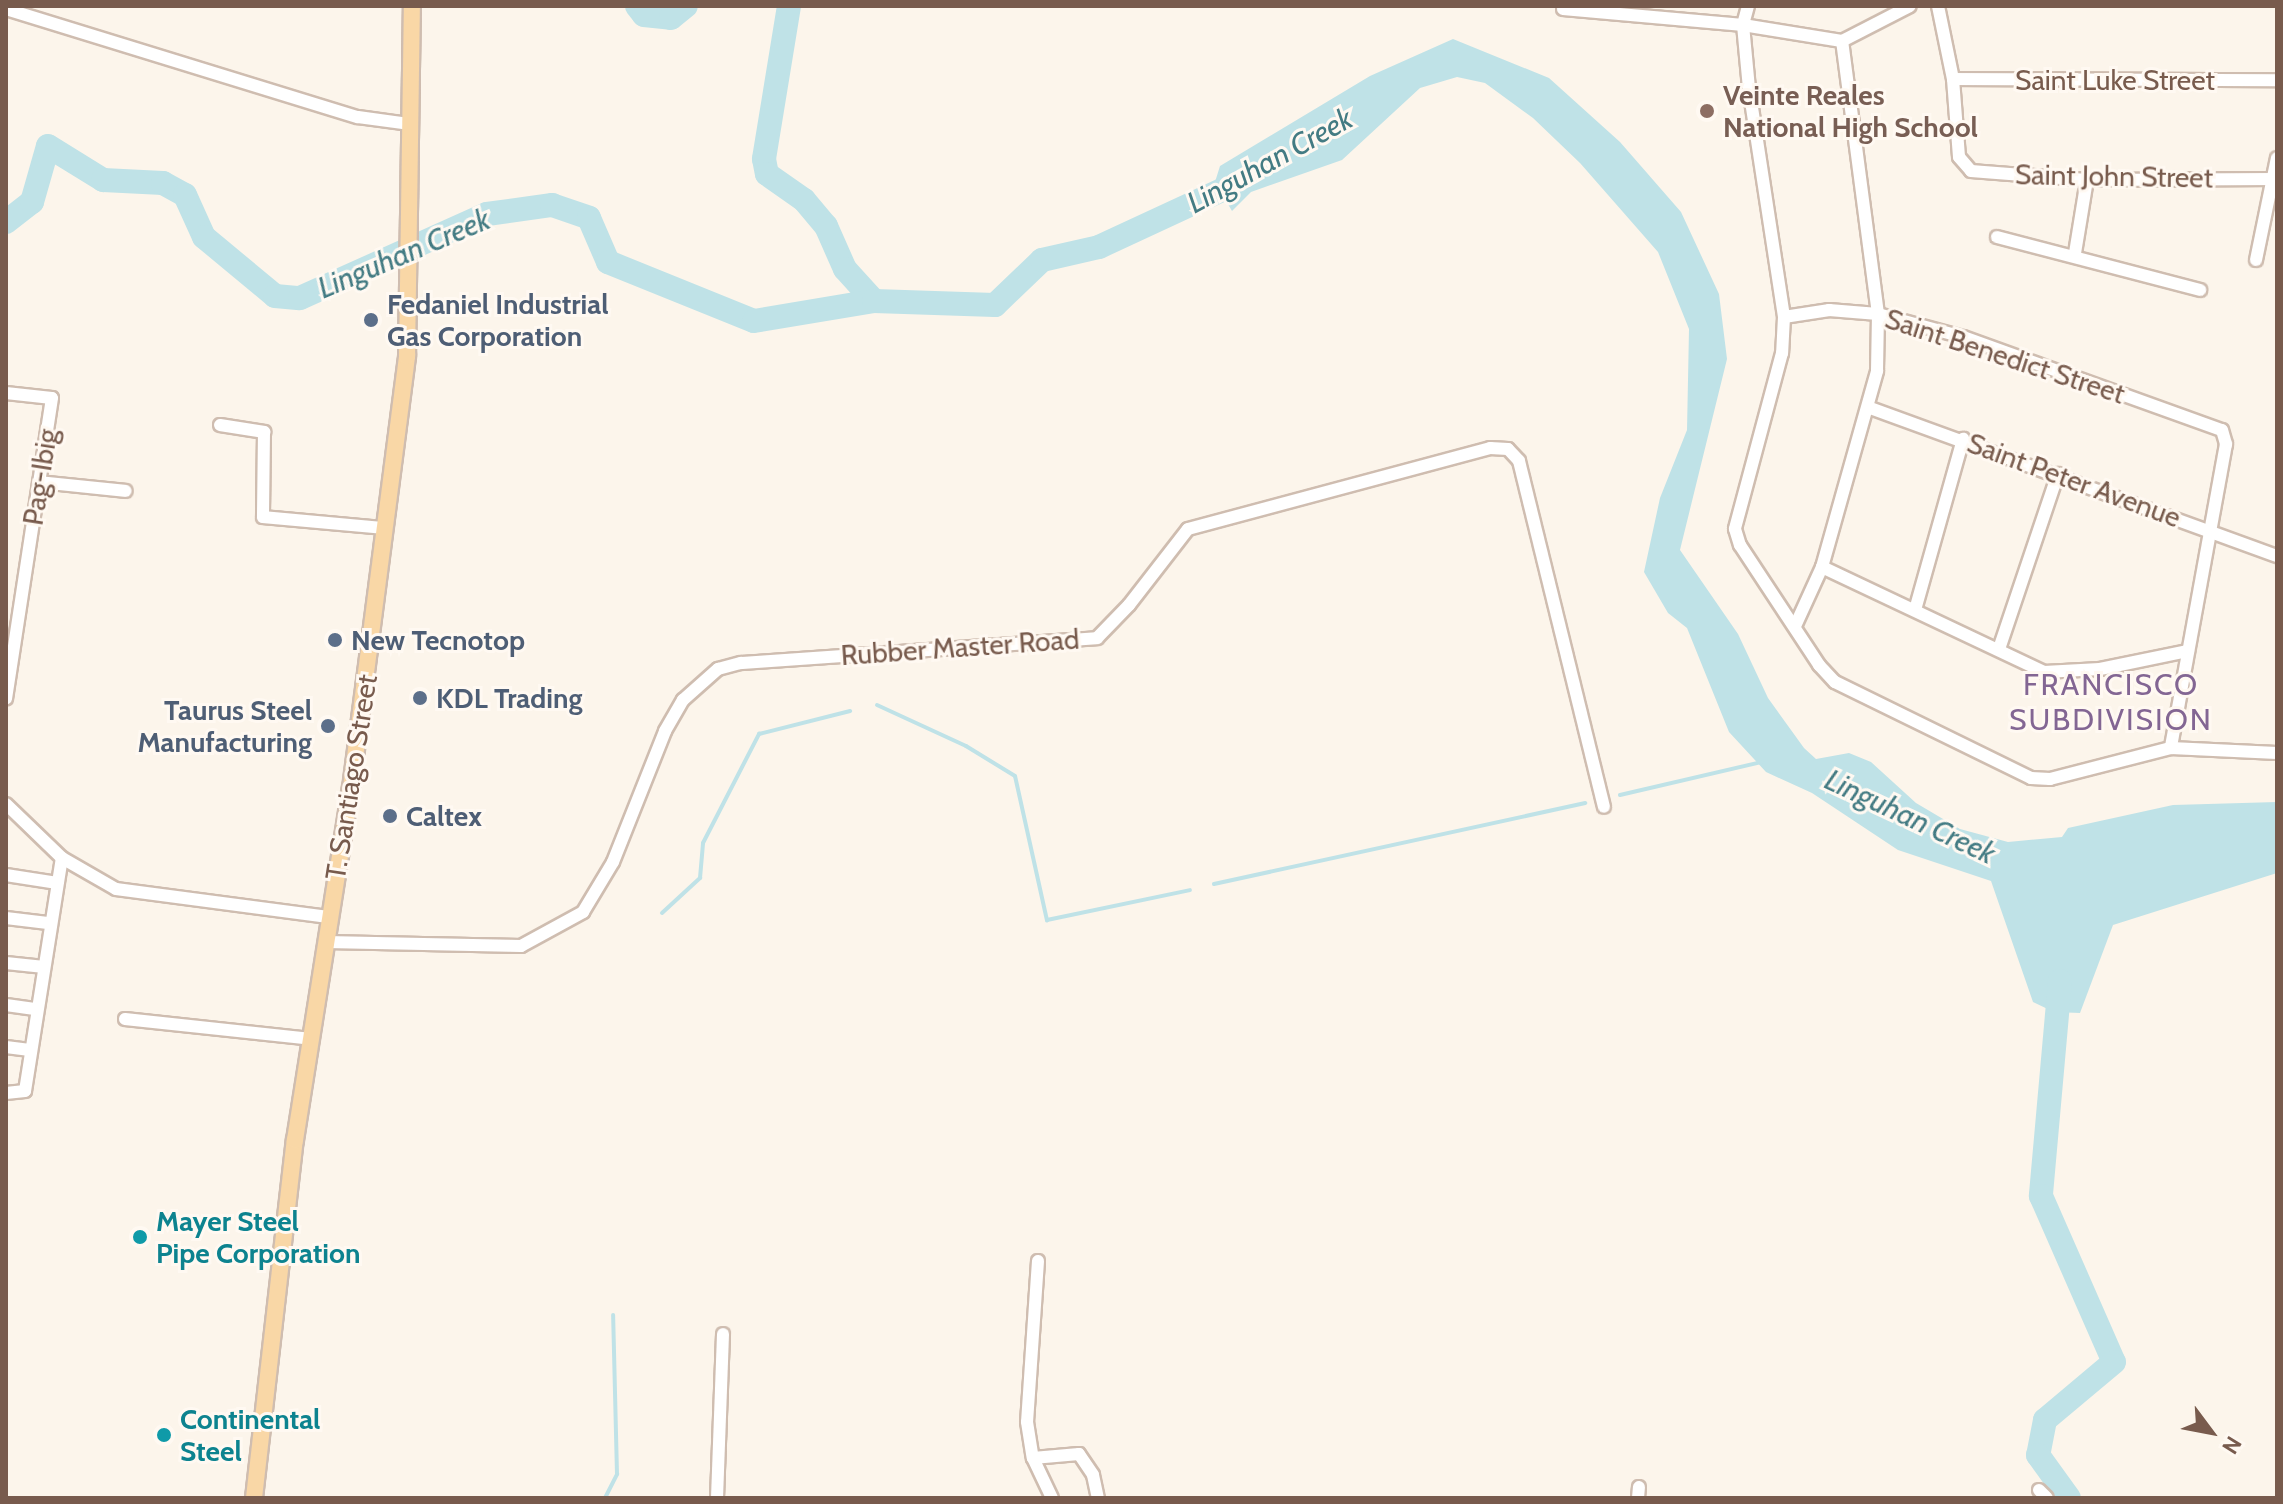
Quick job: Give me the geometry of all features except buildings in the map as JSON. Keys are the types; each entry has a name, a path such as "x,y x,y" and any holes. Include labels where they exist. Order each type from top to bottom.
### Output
{"main road":[{"name":"T. Santiago Street","path":"254,1498 311,1039 407,356 412,6"}],"street":[{"path":"1748,6 1743,25 1784,317 1782,353 1735,529 1740,545 1835,682 2031,778 2050,779 2171,748 2277,753"},
{"path":"1563,9 1743,25 1842,41 1910,6"},
{"path":"1938,6 1953,79"},
{"path":"6,9 358,117 409,124"},
{"path":"1796,624 1822,567 1870,408 1878,314 1842,41"},
{"name":"Saint Luke Street","path":"1953,79 2277,80"},
{"name":"Saint John Street","path":"1953,79 1959,157 1971,171 2087,180 2275,179"},
{"path":"2256,260 2277,158"},
{"path":"2075,253 2087,180"},
{"path":"1997,237 2075,253 2200,290"},
{"name":"Saint Benedict Street","path":"1784,317 1829,310 1878,314 1963,337 2222,430 2226,444 2209,530"},
{"name":"Pag-Ibig","path":"6,393 52,398 6,699"},
{"name":"Saint Peter Avenue","path":"1870,408 1963,439 2277,556"},
{"path":"220,425 264,432 263,517 385,528"},
{"path":"1915,610 1963,439"},
{"name":"Rubber Master Road","path":"326,942 521,946 583,912 613,862 665,731 683,700 718,669 752,662 1097,638 1188,529 1490,448 1508,449 1519,461 1604,807"},
{"path":"1999,649 2058,474"},
{"path":"39,482 126,491"},
{"path":"2171,748 2209,530"},
{"path":"1822,567 2059,675 2188,651"},
{"path":"6,804 62,858 100,882 144,896 330,917"},
{"path":"6,1093 25,1091 48,923 62,858"},
{"path":"6,875 57,883"},
{"path":"6,918 48,923"},
{"path":"6,963 42,967"},
{"path":"6,1005 35,1009"},
{"path":"125,1019 311,1039"},
{"path":"6,1047 30,1050"},
{"path":"1038,1261 1027,1386 1033,1458 1052,1498"},
{"path":"717,1498 723,1334"},
{"path":"1033,1458 1079,1454 1093,1475 1098,1498"}],"water":[{"path":"1453,39 1549,78 1620,142 1681,212 1719,294 1727,359 1680,550 1738,634 1768,698 1804,748 1816,759 1849,753 1871,762 1916,803 1960,829 2008,842 2062,837 2068,828 2173,805 2277,802 2277,873 2113,925 2080,1013 2054,1012 2033,1002 1991,881 1898,850 1812,793 1766,772 1729,732 1687,628 1668,613 1644,572 1660,498 1687,430 1689,329 1658,252 1580,163 1533,118 1485,83 1457,77 1420,88 1342,160 1251,192 1232,211 1215,182 1220,166 1370,76"}],"waterway":[{"path":"637,6 644,15 671,18 686,6"},
{"path":"789,6 764,159 767,174 804,200 826,226 845,269 874,301"},
{"name":"Linguhan Creek","path":"6,222 32,202 48,146 103,180 163,183 185,195 204,237 275,296 300,298 487,214 552,205 589,218 608,262 754,321 874,301 995,305 1042,260 1099,247 1250,177"},
{"path":"877,705 966,746 1015,776 1047,920 1190,890"},
{"path":"662,913 700,878 703,843 759,734 850,711"},
{"path":"1620,795 1762,762"},
{"path":"1214,884 1585,803"},
{"path":"2060,981 2041,1196 2114,1362 2045,1420 2038,1455 2069,1498"},
{"path":"605,1498 617,1474 613,1315"}],"place":[{"name":"Veinte Reales National High School","path":"1707,111"},
{"name":"Fedaniel Industrial Gas Corporation","path":"371,320"},
{"name":"New Tecnotop","path":"335,640"},
{"name":"KDL Trading","path":"420,698"},
{"name":"Taurus Steel Manufacturing","path":"328,726"},
{"name":"Caltex","path":"390,816"},
{"name":"Mayer Steel Pipe Corporation","path":"140,1237"},
{"name":"Continental Steel","path":"164,1435"}],"district":[{"name":"FRANCISCO SUBDIVISION","path":"2111,702"}]}
